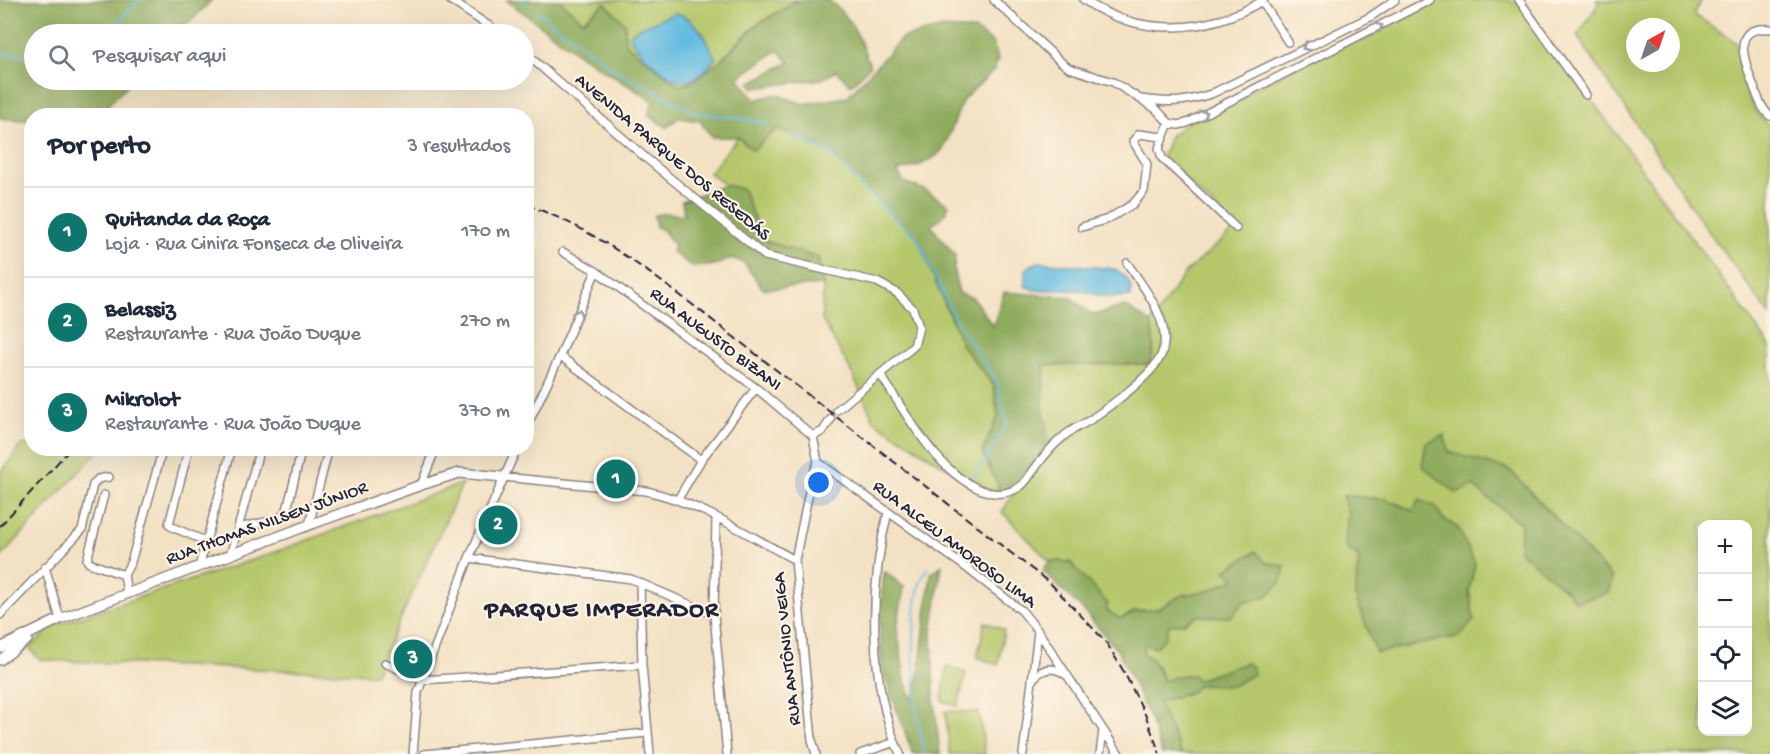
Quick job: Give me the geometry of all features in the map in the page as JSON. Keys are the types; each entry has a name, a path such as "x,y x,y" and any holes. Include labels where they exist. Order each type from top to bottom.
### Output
{"street":[{"path":"450,0 486,24"},
{"path":"994,0 1069,68 1113,82 1156,109 1169,123 1178,125 1187,123 1430,0"},
{"path":"1084,0 1130,23 1171,29 1212,23 1262,1 1288,42"},
{"path":"1137,98 1167,103 1188,102 1211,94 1370,17 1395,0"},
{"path":"1519,0 1586,95"},
{"path":"1770,29 1750,32 1744,39 1742,47 1743,57 1756,93 1770,116"},
{"name":"AVENIDA PARQUE DOS RESEDÁS","path":"534,61 647,159 765,256 877,282 897,293 913,309 919,327 914,346 837,410"},
{"path":"1169,123 1159,148 1162,158 1236,228"},
{"path":"1082,227 1108,219 1133,204 1144,191 1147,164 1133,141 1139,134 1162,137"},
{"name":"RUA AUGUSTO BIZANI","path":"563,252 596,271 756,388 813,436"},
{"path":"879,374 927,444 953,474 977,489 990,493 1003,494 1021,487 1063,436 1090,420 1153,371 1163,352 1164,332 1154,303 1127,263"},
{"path":"534,412 561,356 596,271"},
{"path":"561,356 701,460"},
{"path":"678,499 701,460 756,388"},
{"path":"813,436 823,431 831,419"},
{"name":"RUA ANTÔNIO VEIGA","path":"813,436 818,462 812,477 795,560 812,740 816,754"},
{"path":"127,593 124,575 131,562 161,456"},
{"path":"187,456 169,524 206,541"},
{"path":"199,568 230,456"},
{"path":"230,556 258,456"},
{"path":"237,528 282,516 287,510 300,456"},
{"path":"309,525 327,456"},
{"path":"421,485 433,456"},
{"path":"413,754 418,692 422,680 469,558 513,456"},
{"name":"RUA ALCEU AMOROSO LIMA","path":"818,462 963,566 1031,621 1119,754"},
{"name":"RUA THOMAS NILSEN JÚNIOR","path":"0,648 60,619 127,593 421,485 459,473 503,477"},
{"path":"0,615 84,526 96,481 109,477"},
{"path":"503,477 646,491 678,499 795,560"},
{"path":"104,495 87,560 89,563 124,575"},
{"path":"888,512 880,542 875,619 878,665 884,703 900,754"},
{"path":"716,518 714,615 727,754"},
{"path":"469,558 631,579 714,615"},
{"path":"45,567 60,619"},
{"path":"640,584 642,665 650,754"},
{"name":"RUA THOMAS NILSEN JÚNIOR","path":"0,660 46,626"},
{"path":"1023,754 1038,631"},
{"path":"385,663 422,680 642,665"},
{"path":"1032,680 1044,669 1060,670 1068,676"},
{"path":"1100,754 1103,730"},
{"path":"424,754 647,734"},
{"path":"860,754 895,742"}],"green space":[{"path":"0,0 212,0 188,24 24,24 24,90 123,90 105,108 24,108 24,120 0,118"},
{"path":"506,0 559,0 583,21 605,3 625,23 625,43 679,86 690,84 723,58 757,25 798,0 829,0 845,15 855,30 870,66 851,85 836,71 822,79 754,88 750,83 789,62 778,50 738,78 756,100 776,94 803,104 847,97 902,38 943,28 975,30 993,43 998,59 994,70 963,100 944,148 935,157 918,166 897,171 904,182 925,190 949,205 944,215 931,226 955,255 954,272 959,293 973,298 993,326 1004,292 1070,297 1093,315 1125,306 1151,323 1154,346 1150,364 1044,365 1043,407 1048,439 1017,489 1001,492 982,452 998,417 994,386 962,345 917,237 875,200 830,153 777,129 753,150 738,137 712,137 700,121 678,118 667,127 648,116 653,101 584,58"},
{"path":"559,0 798,0 758,24 701,77 679,86 625,43 605,3 583,21"},
{"path":"1430,0 1519,0 1770,346 1770,754 1182,754 1157,702 1190,692 1198,685 1232,686 1197,680 1164,681 1158,667 1143,654 1144,645 1165,638 1169,625 1184,623 1197,616 1231,617 1243,602 1267,596 1226,570 1235,579 1207,591 1182,595 1158,609 1136,611 1120,619 1105,610 1070,562 1049,561 1002,512 1048,439 1043,411 1044,365 1149,364 1154,346 1151,323 1185,273 1236,228 1162,158 1170,136 1187,123","holes":["1444,436 1449,452 1608,593 1576,602 1521,524 1473,486 1426,443","1344,496 1386,499 1414,511 1435,506 1443,519 1458,528 1475,563 1469,591 1474,620 1356,578 1359,558 1345,547 1348,514"]},
{"path":"1596,0 1702,0 1693,14 1737,43 1750,100 1755,110 1770,126 1770,315 1706,228 1577,36 1599,3"},
{"path":"777,128 830,153 875,200 917,237 962,345 994,386 998,417 982,452 1001,492 979,488 874,421 850,369 822,320 823,285 818,258 762,240 743,190 725,185 709,173 738,137 753,150"},
{"path":"725,185 743,189 762,240 818,258 823,285 763,289 744,263 732,258 716,265 693,267 672,252 674,245 664,231 656,227 654,215 666,213 684,215 682,201"},
{"path":"1444,435 1449,452 1510,470 1612,578 1608,593 1576,602 1568,592 1519,551 1521,524 1473,486 1456,493 1422,466 1426,443"},
{"path":"21,445 24,445 24,456 94,456 0,558 0,474"},
{"path":"463,483 375,674 40,660 29,648 55,625 267,555"},
{"path":"1343,496 1386,499 1413,511 1419,500 1435,506 1443,519 1458,528 1475,563 1469,591 1474,620 1460,636 1376,653 1355,596 1359,558 1345,547 1348,514"},
{"path":"1256,551 1265,562 1285,566 1280,583 1267,596 1243,602 1231,617 1197,616 1184,623 1169,625 1165,638 1156,647 1144,645 1143,654 1151,658 1164,681 1182,675 1193,675 1197,680 1246,663 1251,666 1254,674 1232,686 1198,685 1191,692 1158,702 1182,754 1162,754 1150,719 1118,651 1084,611 1043,571 1051,562 1070,562 1108,604 1106,610 1120,619 1136,611 1158,609 1182,595 1207,591 1235,579 1225,570"},
{"path":"942,565 932,632 934,699 940,754 913,754 881,667 880,617 884,571 904,587 897,628 905,681 913,701 919,673 931,574"},
{"path":"985,622 1004,630 998,665 977,657"},
{"path":"947,666 966,673 958,706 942,701"},
{"path":"945,711 979,712 985,754 950,754"}],"water":[{"path":"675,13 689,20 701,31 715,59 700,74 686,81 675,79 660,69 637,48 630,36 636,29"},
{"path":"1039,262 1115,269 1128,280 1131,297 1105,297 1079,290 1035,290 1025,286 1026,270"}],"waterway":[{"path":"112,24 121,19 140,0"},
{"path":"522,0 528,4"},
{"path":"537,11 614,69 693,112 758,121 768,125"},
{"path":"0,54 24,55"},
{"path":"790,134 830,153 875,200 917,237 954,318 996,380 1007,422 984,463 971,480"},
{"path":"925,754 915,694 914,624 919,586 927,569"}],"railway":[{"path":"534,208 591,234 651,274 1051,584 1106,642 1145,714 1160,754"},
{"path":"0,526 64,456"}],"place":[{"name":"Quitanda da Roça","path":"616,479"},
{"name":"Belassiz","path":"498,525"},
{"name":"Mikrolot","path":"413,659"}],"district":[{"name":"PARQUE IMPERADOR","path":"602,611"}]}
